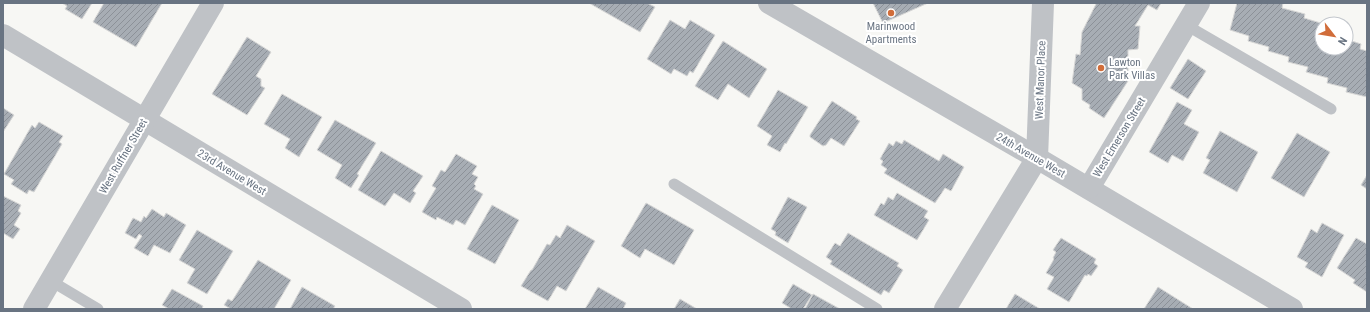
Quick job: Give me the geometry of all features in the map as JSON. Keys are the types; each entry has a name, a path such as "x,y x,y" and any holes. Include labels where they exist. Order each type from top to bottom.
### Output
{"street":[{"name":"West Ruffner Street","path":"34,309 213,3"},
{"name":"24th Avenue West","path":"769,3 1089,188 1292,309"},
{"name":"West Manor Place","path":"1037,158 1043,3"},
{"name":"West Emerson Street","path":"1089,188 1199,3"},
{"name":"23rd Avenue West","path":"3,35 461,309"},
{"path":"945,309 1037,158"}],"lane":[{"path":"1186,25 1330,109"},
{"path":"674,184 877,309"},
{"path":"51,281 98,309"}],"building":[{"path":"62,3 92,3 82,19 65,9 67,6"},
{"path":"104,3 162,3 136,47 93,22"},
{"path":"589,3 647,3 655,7 640,32"},
{"name":"Marinwood Apartments","path":"873,3 928,3 883,23"},
{"name":"Lawton Park Villas","path":"1093,3 1161,3 1157,10 1148,5 1135,26 1140,26 1138,49 1128,50 1128,81 1104,118 1089,108 1090,105 1082,100 1082,89 1072,83 1076,54 1080,55 1082,32 1096,4"},
{"path":"1237,3 1283,3 1282,8 1305,14 1304,18 1314,21 1314,56 1354,56 1354,42 1361,44 1360,49 1367,51 1367,97 1346,92 1347,88 1327,83 1328,78 1306,72 1308,67 1288,62 1289,57 1268,51 1269,47 1248,41 1249,36 1230,30"},
{"path":"670,20 685,29 690,20 715,35 693,73 690,71 687,76 674,69 671,74 647,59"},
{"path":"247,37 271,52 256,76 261,79 261,86 265,88 247,115 212,94"},
{"path":"723,41 767,69 749,98 728,84 718,100 695,86"},
{"path":"1188,59 1206,71 1188,99 1170,88"},
{"path":"778,90 808,107 780,152 767,145 772,136 757,126"},
{"path":"282,94 322,117 299,157 285,148 290,139 264,124"},
{"path":"832,101 857,117 856,119 860,121 844,146 831,138 826,145 823,146 810,137"},
{"path":"1177,102 1192,110 1184,124 1199,132 1183,161 1172,155 1168,163 1149,152"},
{"path":"3,108 14,115 3,132"},
{"path":"335,120 376,143 357,174 359,175 351,188 335,178 342,165 317,150"},
{"path":"39,122 63,136 59,142 62,144 34,192 29,190 27,194 11,184 14,180 4,174 32,125 35,128"},
{"path":"1220,131 1258,152 1237,192 1203,173 1210,160 1206,158"},
{"path":"1297,133 1330,152 1304,197 1271,178"},
{"path":"904,140 939,161 943,154 964,167 951,191 945,188 935,203 884,173 887,169 881,165 883,161 880,159 889,143 893,146 896,141 902,144"},
{"path":"381,151 423,176 413,191 416,193 410,203 394,193 385,206 358,190"},
{"path":"456,154 477,166 472,174 478,177 474,184 476,186 474,189 483,194 465,225 456,220 453,225 437,217 436,220 422,212 436,188 432,186 441,170 445,172"},
{"path":"1367,175 1367,189 1361,185"},
{"path":"897,193 928,211 924,217 929,220 917,240 874,215 881,203 884,205 888,197 893,200"},
{"path":"3,196 21,205 18,211 21,213 14,225 20,229 13,239 3,233"},
{"path":"788,197 807,207 788,243 775,235 776,232 771,229"},
{"path":"646,203 694,230 674,265 645,249 640,258 621,246"},
{"path":"492,205 519,220 495,264 467,249"},
{"path":"152,209 164,217 166,213 186,225 170,253 154,245 148,256 134,248 142,236 139,234 136,239 125,233 133,218 141,222 144,216 146,218"},
{"path":"1322,223 1344,235 1322,277 1305,267 1308,263 1297,257 1311,229 1317,233"},
{"path":"567,225 595,241 566,291 557,286 548,301 521,286 547,244 550,245 556,235 560,238"},
{"path":"197,230 233,251 207,294 187,283 195,269 179,260"},
{"path":"848,233 899,263 897,266 903,270 889,293 884,290 881,295 830,264 832,261 826,257 835,243 840,246"},
{"path":"1061,238 1096,259 1094,263 1098,266 1091,276 1088,274 1087,276 1085,275 1069,302 1047,289 1054,277 1046,273 1054,259 1053,258 1056,252 1053,250"},
{"path":"1356,238 1367,244 1367,292 1353,283 1355,280 1337,268"},
{"path":"258,260 291,280 274,309 231,309 224,305 228,299 232,301"},
{"path":"793,284 812,295 803,309 792,309 782,303"},
{"path":"302,287 335,306 333,309 290,309"},
{"path":"598,287 626,303 623,309 585,309"},
{"path":"1158,287 1193,309 1144,309"},
{"path":"172,289 203,306 202,309 169,309 162,305"},
{"path":"813,294 840,309 805,309"},
{"path":"1015,294 1040,309 1006,309"},
{"path":"680,299 697,309 674,309"}],"place":[{"name":"Marinwood Apartments","path":"891,13"},
{"name":"Lawton Park Villas","path":"1101,68"}]}
